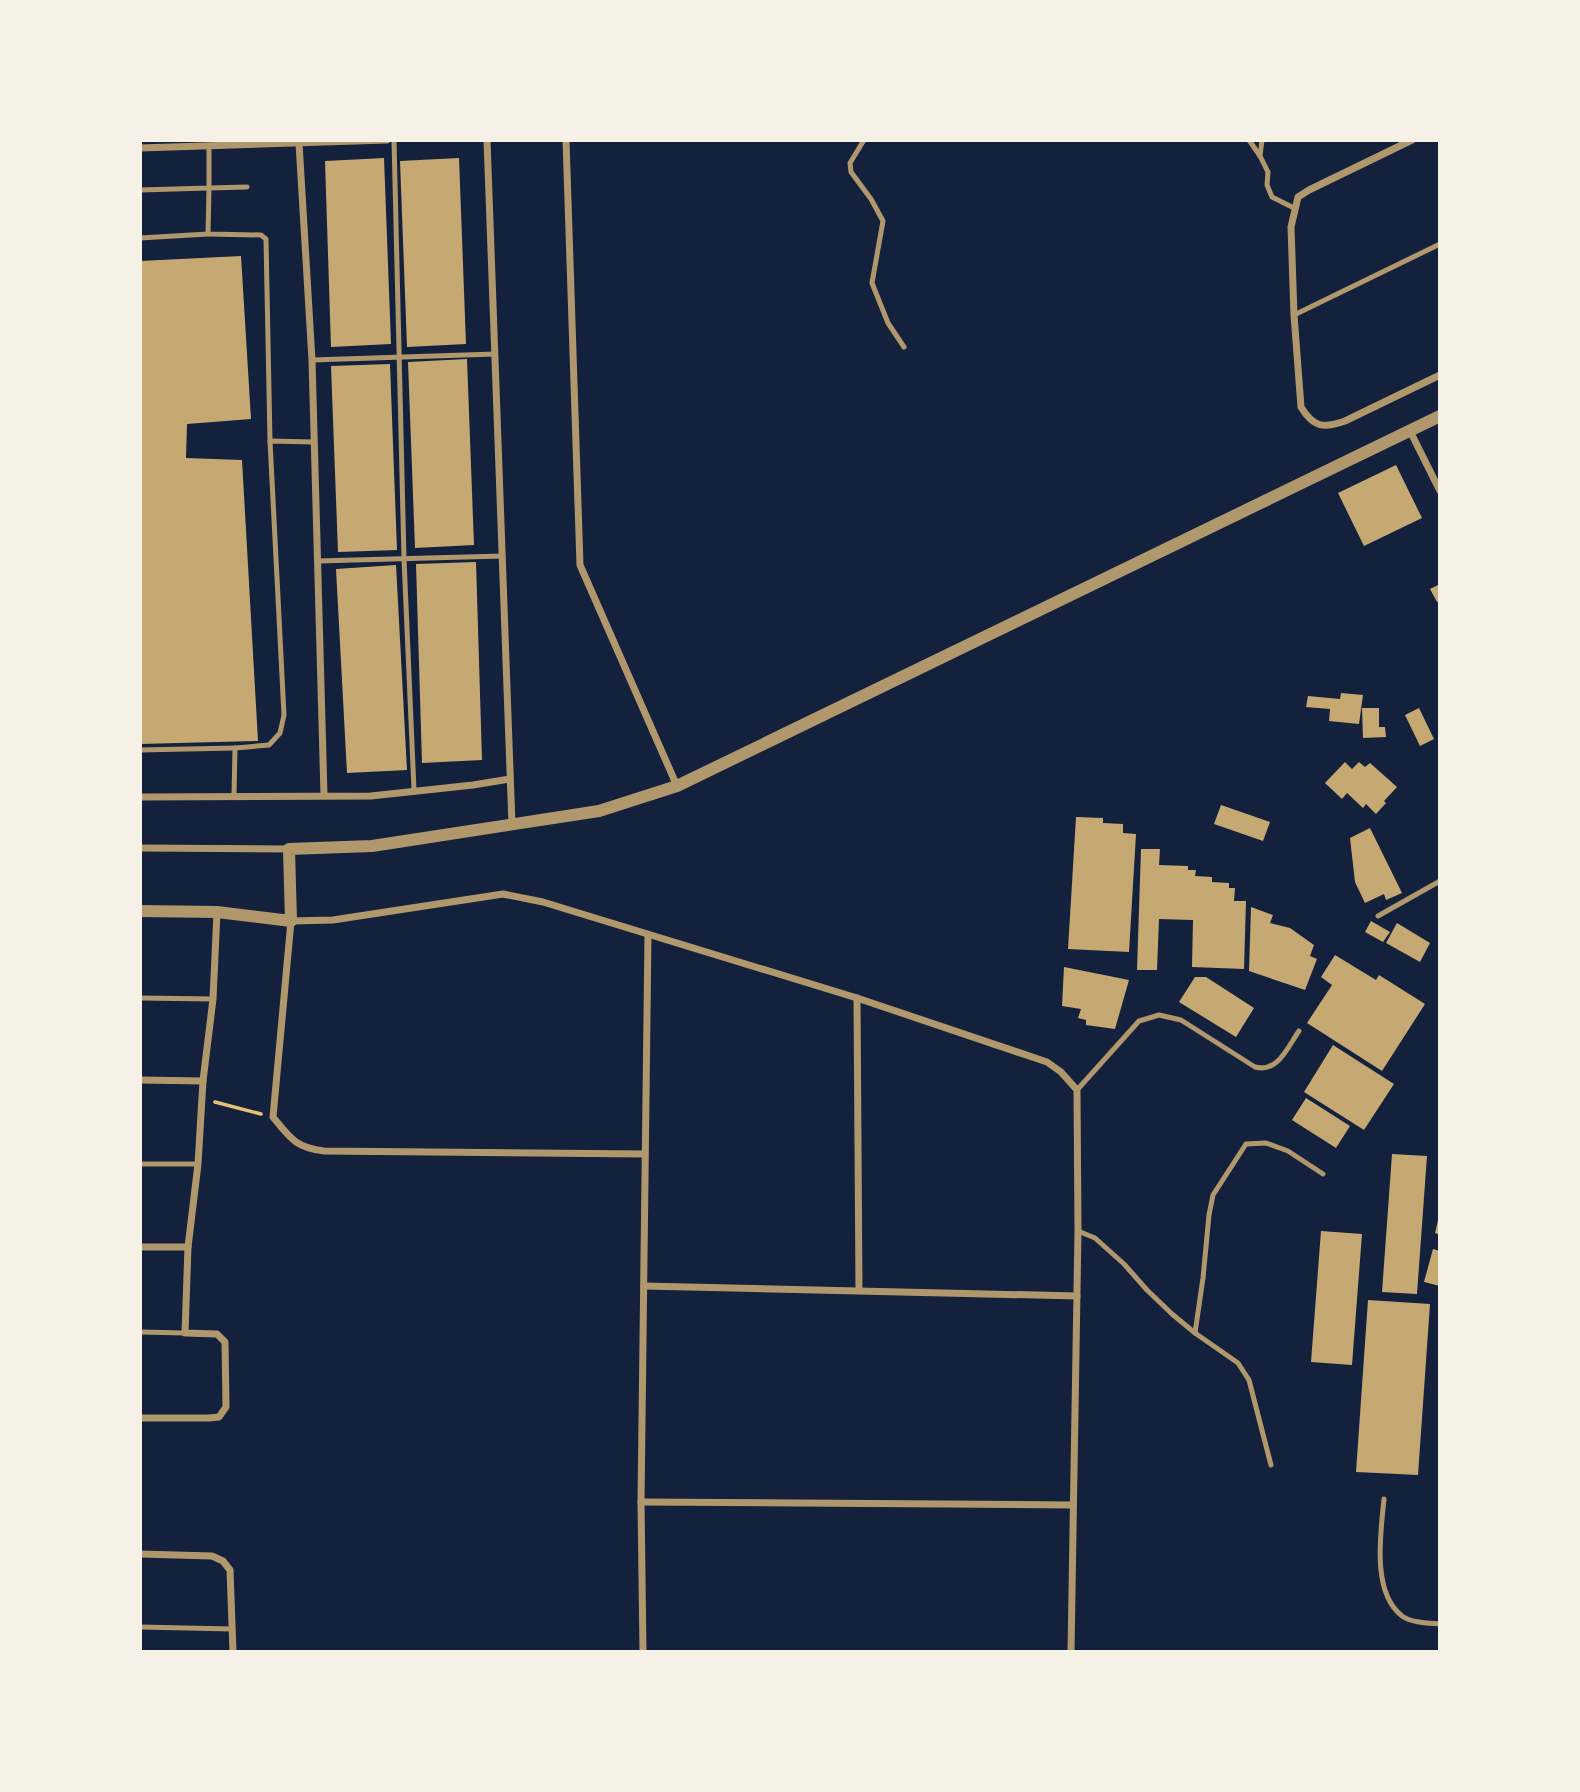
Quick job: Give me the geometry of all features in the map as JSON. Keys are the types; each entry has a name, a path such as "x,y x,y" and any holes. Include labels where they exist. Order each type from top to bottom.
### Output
{"street":[{"path":"140,148 387,140"},
{"path":"487,140 512,825"},
{"path":"566,140 580,565 677,786"},
{"path":"1412,140 1298,197 1291,227 1301,407 1309,421 1333,426 1440,375"},
{"path":"299,143 312,360 324,795"},
{"path":"140,848 289,849 372,846 599,811 677,786 1440,416"},
{"path":"1410,431 1440,491"},
{"path":"140,797 371,796 510,779"},
{"path":"289,849 290,921 274,1117 290,1138 307,1149 324,1151 644,1154"},
{"path":"140,911 217,912 290,921 333,920 503,894 543,902 857,998 1047,1062 1061,1072 1077,1090 1078,1231 1071,1652"},
{"path":"140,1418 219,1417 226,1407 225,1342 217,1334 185,1333 188,1247 213,999 217,912"},
{"path":"643,1652 641,1502 648,935"},
{"path":"857,998 859,1290"},
{"path":"140,1080 203,1081"},
{"path":"140,1247 188,1247"},
{"path":"644,1286 1077,1296"},
{"path":"641,1502 1072,1505"},
{"path":"140,1554 212,1556 223,1561 230,1570 233,1652"}],"lane":[{"path":"394,140 404,559 414,790"},
{"path":"864,140 850,163 851,172 883,221 872,283 888,323 904,347"},
{"path":"1249,140 1268,172 1267,185 1272,197 1294,208"},
{"path":"1260,156 1262,140"},
{"path":"208,234 209,146"},
{"path":"140,190 247,187"},
{"path":"140,238 208,234 261,235 266,239 270,441 284,715 280,733 269,745 140,750"},
{"path":"1294,315 1440,244"},
{"path":"312,360 495,354"},
{"path":"270,441 314,442"},
{"path":"318,561 502,556"},
{"path":"234,796 235,748"},
{"path":"1378,916 1440,881"},
{"path":"140,998 213,999"},
{"path":"1077,1090 1139,1021 1159,1015 1181,1020 1255,1068 1265,1070 1276,1065 1299,1031"},
{"path":"1195,1333 1213,1195 1246,1144 1266,1143 1288,1151 1323,1174"},
{"path":"140,1164 198,1164"},
{"path":"1078,1231 1095,1238 1172,1314 1238,1363 1249,1380 1271,1465"},
{"path":"140,1332 185,1333"},
{"path":"1384,1499 1380,1545 1381,1576 1387,1597 1404,1617 1418,1622 1440,1624"},
{"path":"140,1627 232,1629"}],"path":[{"path":"202,1099 274,1117"}],"building":[{"path":"384,158 391,344 331,347 325,161"},
{"path":"459,158 466,344 407,347 400,161"},
{"path":"241,256 251,419 187,424 186,458 242,460 258,741 140,744 140,261"},
{"path":"467,359 474,545 415,548 408,362"},
{"path":"390,364 397,550 338,552 331,366"},
{"path":"1396,465 1422,518 1364,546 1338,493"},
{"path":"476,562 482,760 422,763 416,564"},
{"path":"396,565 407,770 347,773 336,569"},
{"path":"1440,584 1440,601 1437,602 1430,589"},
{"path":"1341,693 1363,695 1359,724 1329,721 1330,709 1306,707 1308,696 1340,699"},
{"path":"1362,708 1379,708 1379,727 1385,727 1386,737 1363,738"},
{"path":"1419,708 1434,739 1420,746 1405,715"},
{"path":"1345,762 1352,769 1359,762 1365,767 1370,763 1397,787 1376,814 1366,804 1363,808 1347,793 1342,799 1325,783"},
{"path":"1221,805 1270,822 1263,841 1214,824"},
{"path":"1076,817 1103,818 1103,823 1123,824 1123,833 1136,834 1129,952 1068,949"},
{"path":"1370,828 1402,893 1386,900 1384,894 1365,903 1355,882 1350,838"},
{"path":"1141,849 1160,849 1159,865 1188,866 1188,870 1196,870 1195,876 1212,877 1212,882 1229,883 1229,888 1235,888 1234,901 1246,901 1244,969 1192,967 1193,920 1159,919 1157,970 1137,970"},
{"path":"1251,907 1273,915 1270,923 1290,928 1314,945 1310,956 1317,959 1305,990 1249,971"},
{"path":"1371,921 1390,932 1383,942 1365,932"},
{"path":"1397,923 1430,943 1420,962 1386,943"},
{"path":"1335,955 1376,980 1379,975 1425,1004 1382,1071 1307,1023 1332,985 1321,977"},
{"path":"1064,967 1129,980 1115,1029 1086,1025 1086,1020 1078,1018 1081,1009 1062,1006"},
{"path":"1195,977 1206,977 1254,1008 1236,1037 1179,1002"},
{"path":"1333,1045 1394,1084 1364,1130 1304,1092"},
{"path":"1306,1098 1350,1126 1336,1148 1292,1120"},
{"path":"1392,1154 1427,1156 1417,1294 1382,1292"},
{"path":"1440,1216 1440,1235 1435,1233"},
{"path":"1321,1231 1362,1234 1352,1365 1311,1362"},
{"path":"1433,1249 1440,1251 1440,1286 1424,1282"},
{"path":"1368,1300 1430,1304 1418,1475 1356,1472"}]}
